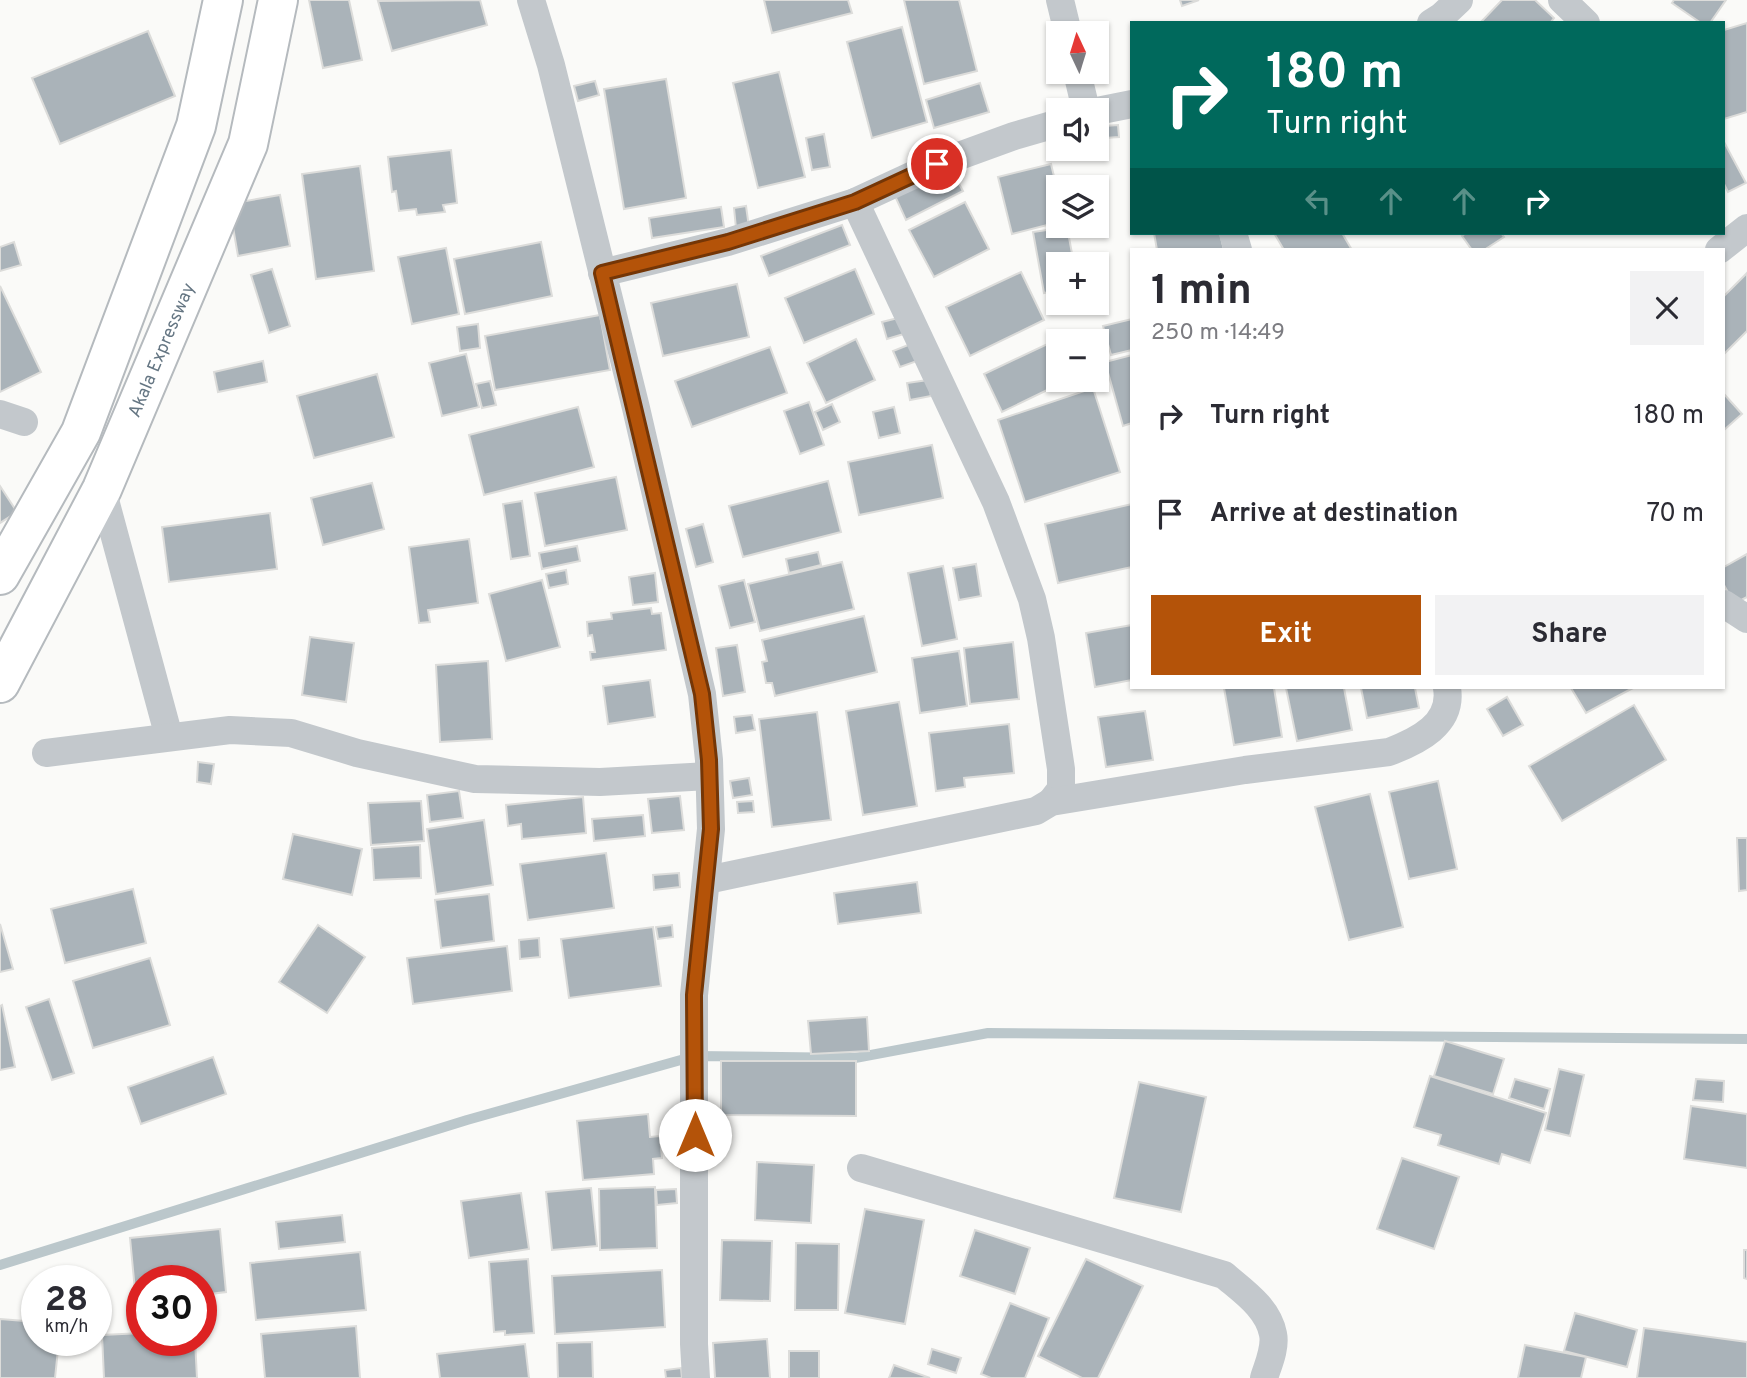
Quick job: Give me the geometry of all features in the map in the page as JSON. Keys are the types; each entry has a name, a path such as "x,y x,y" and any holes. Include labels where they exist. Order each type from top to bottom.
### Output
{"main road":[{"path":"0,575 81,432 196,126 223,0"},
{"name":"Akala Expressway","path":"0,683 102,489 247,144 278,0"}],"street":[{"path":"531,0 551,65 702,694 711,829 694,995 696,1378"},
{"path":"1060,0 1065,21"},
{"path":"1433,21 1459,0"},
{"path":"1562,0 1584,21"},
{"path":"1109,108 1130,103"},
{"path":"602,273 728,242 855,202 937,164 1046,127"},
{"path":"855,202 996,502 1032,599 1041,638 1061,769 1060,789 1051,802"},
{"path":"102,489 169,737"},
{"path":"1725,605 1747,619"},
{"path":"707,880 1036,811 1051,802 1245,771 1389,752 1428,732 1443,718 1449,698 1447,689"},
{"path":"46,753 230,730 291,733 357,753 475,779 600,782 709,776"},
{"path":"861,1168 1224,1275 1259,1305 1274,1335 1264,1378"}],"building":[{"path":"309,0 349,0 362,60 323,68"},
{"path":"480,0 487,25 392,51 378,1"},
{"path":"764,0 848,0 852,13 772,33"},
{"path":"904,0 959,0 977,71 924,84"},
{"path":"1180,0 1199,0 1182,6"},
{"path":"1502,0 1535,0 1554,18 1552,21 1482,21"},
{"path":"1674,0 1726,0 1711,21 1698,21 1672,3"},
{"path":"1747,23 1747,112 1725,119 1725,30"},
{"path":"902,27 927,122 872,138 847,42"},
{"path":"148,31 175,96 60,144 32,78"},
{"path":"779,72 805,177 758,188 733,83"},
{"path":"666,79 686,198 624,209 604,89"},
{"path":"595,81 599,95 578,101 574,86"},
{"path":"980,83 989,112 934,128 926,100"},
{"path":"1118,125 1119,137 1109,138 1109,126"},
{"path":"824,134 830,167 812,170 806,138"},
{"path":"1725,144 1746,183 1728,192 1725,186"},
{"path":"451,150 457,203 443,205 445,212 417,215 416,209 399,211 396,191 392,192 388,157"},
{"path":"1051,164 1054,175 1046,175 1046,225 1012,234 998,177"},
{"path":"360,166 374,271 316,279 302,174"},
{"path":"951,169 963,191 906,220 895,196"},
{"path":"280,195 290,246 238,256 229,204"},
{"path":"965,202 989,249 934,277 909,230"},
{"path":"746,206 749,227 736,228 734,208"},
{"path":"721,207 724,227 652,238 649,218"},
{"path":"842,225 850,245 769,276 761,256"},
{"path":"1046,230 1046,238 1069,238 1072,252 1046,252 1044,293 1033,232"},
{"path":"1154,235 1220,235 1224,248 1157,248"},
{"path":"1275,235 1343,235 1351,248 1283,248"},
{"path":"1462,236 1504,237 1487,248 1471,248"},
{"path":"14,242 21,265 0,271 0,247"},
{"path":"541,242 552,296 465,314 454,259"},
{"path":"446,248 459,314 412,324 398,257"},
{"path":"272,269 290,326 269,333 251,275"},
{"path":"855,269 874,314 804,343 785,298"},
{"path":"1021,272 1044,320 970,356 946,307"},
{"path":"1747,273 1747,331 1725,353 1725,295"},
{"path":"737,284 749,337 663,356 651,303"},
{"path":"0,286 41,372 0,392"},
{"path":"600,315 610,370 495,390 485,336"},
{"path":"902,317 907,333 887,339 882,322"},
{"path":"1130,319 1130,350 1111,355 1109,329 1104,329 1103,326"},
{"path":"478,324 480,348 460,351 457,327"},
{"path":"856,339 875,380 826,403 807,363"},
{"path":"913,343 920,360 900,367 893,351"},
{"path":"1046,345 1046,391 1002,412 984,374"},
{"path":"770,347 787,393 692,427 675,381"},
{"path":"466,354 479,407 442,416 429,363"},
{"path":"1130,356 1130,424 1123,426 1109,376 1109,361"},
{"path":"263,361 267,382 218,392 214,372"},
{"path":"377,374 394,437 314,458 297,396"},
{"path":"928,380 931,396 910,400 907,383"},
{"path":"490,381 496,405 482,408 476,384"},
{"path":"1081,392 1094,392 1120,472 1025,502 998,420"},
{"path":"1725,395 1742,414 1725,429"},
{"path":"809,402 824,445 800,454 784,411"},
{"path":"832,404 840,422 823,430 815,412"},
{"path":"578,407 594,467 484,495 469,435"},
{"path":"894,407 900,433 879,438 873,412"},
{"path":"932,445 943,498 859,515 848,462"},
{"path":"616,477 627,530 545,546 535,493"},
{"path":"828,481 841,532 743,557 729,506"},
{"path":"372,483 384,529 323,545 311,498"},
{"path":"0,486 17,512 0,523"},
{"path":"522,501 530,556 511,559 503,504"},
{"path":"1130,504 1130,567 1058,583 1045,524"},
{"path":"270,513 277,569 169,582 162,527"},
{"path":"703,524 713,562 696,567 686,529"},
{"path":"469,539 478,603 428,610 430,622 419,623 409,547"},
{"path":"577,546 580,561 542,569 539,553"},
{"path":"818,552 821,565 789,573 786,559"},
{"path":"1747,554 1747,597 1734,604 1725,587 1725,566"},
{"path":"842,562 854,609 760,631 748,584"},
{"path":"976,564 981,596 959,600 953,568"},
{"path":"943,566 957,639 922,646 908,573"},
{"path":"566,570 568,584 549,588 546,574"},
{"path":"655,573 658,602 633,605 629,577"},
{"path":"542,580 560,647 506,661 489,594"},
{"path":"744,580 755,622 730,628 719,586"},
{"path":"651,608 652,614 661,613 666,650 591,660 590,652 595,652 592,635 588,636 587,622 612,619 611,613"},
{"path":"864,616 877,672 775,696 772,683 766,683 762,662 767,661 762,640"},
{"path":"1130,625 1130,680 1095,687 1086,633"},
{"path":"310,637 354,643 346,702 302,695"},
{"path":"1013,642 1019,699 970,704 964,648"},
{"path":"737,645 745,692 723,696 716,648"},
{"path":"959,651 967,706 920,713 912,658"},
{"path":"488,661 492,739 440,742 436,665"},
{"path":"650,680 655,717 608,724 603,686"},
{"path":"1224,689 1274,689 1282,737 1234,745"},
{"path":"1286,689 1344,689 1352,730 1297,741"},
{"path":"1361,689 1415,689 1419,708 1367,718"},
{"path":"1572,689 1631,689 1586,713"},
{"path":"1507,697 1523,725 1503,736 1487,709"},
{"path":"899,702 917,806 863,815 846,711"},
{"path":"1634,705 1666,760 1562,821 1529,766"},
{"path":"1145,711 1153,760 1106,767 1098,717"},
{"path":"817,712 831,820 772,827 759,719"},
{"path":"752,715 755,730 736,733 734,717"},
{"path":"1009,724 1014,773 964,778 965,787 936,791 929,733"},
{"path":"198,762 214,764 211,784 197,782"},
{"path":"749,778 752,795 733,798 730,781"},
{"path":"1438,781 1457,869 1409,879 1389,792"},
{"path":"459,791 463,818 430,822 427,795"},
{"path":"1370,794 1403,927 1349,940 1315,807"},
{"path":"680,796 684,830 652,833 648,799"},
{"path":"583,797 586,833 522,839 521,824 508,826 506,805"},
{"path":"421,801 424,841 371,845 368,803"},
{"path":"753,801 754,812 738,813 737,802"},
{"path":"643,815 645,836 594,841 592,819"},
{"path":"484,820 493,885 436,894 427,829"},
{"path":"293,834 362,849 352,895 283,879"},
{"path":"1737,838 1747,838 1747,890 1739,891"},
{"path":"420,845 421,878 374,880 372,848"},
{"path":"606,853 614,908 528,920 520,864"},
{"path":"679,873 680,887 654,890 653,875"},
{"path":"917,882 921,913 838,924 834,893"},
{"path":"133,889 146,943 65,963 51,909"},
{"path":"489,894 494,941 441,948 435,900"},
{"path":"0,924 13,969 0,972"},
{"path":"318,925 365,957 327,1013 279,982"},
{"path":"672,925 673,937 658,939 656,927"},
{"path":"653,927 661,986 569,998 561,939"},
{"path":"539,938 540,957 520,959 519,940"},
{"path":"507,946 512,991 413,1004 407,958"},
{"path":"150,958 170,1025 93,1048 73,981"},
{"path":"49,999 74,1073 52,1080 26,1007"},
{"path":"2,1005 15,1067 0,1070 0,1006"},
{"path":"867,1017 869,1051 811,1054 808,1021"},
{"path":"1445,1041 1504,1059 1493,1094 1434,1076"},
{"path":"213,1057 226,1094 141,1124 128,1087"},
{"path":"721,1061 856,1061 856,1116 721,1115"},
{"path":"1559,1069 1584,1075 1570,1136 1545,1130"},
{"path":"1430,1076 1546,1113 1530,1163 1502,1154 1499,1164 1438,1145 1441,1135 1414,1127"},
{"path":"1515,1079 1550,1089 1544,1109 1509,1098"},
{"path":"1696,1079 1724,1081 1723,1102 1693,1100"},
{"path":"1139,1082 1206,1097 1181,1212 1114,1198"},
{"path":"1691,1106 1747,1114 1747,1168 1684,1159"},
{"path":"648,1114 650,1137 660,1136 662,1158 653,1159 654,1174 583,1180 577,1121"},
{"path":"1402,1158 1459,1177 1434,1249 1377,1229"},
{"path":"757,1162 814,1165 811,1223 755,1220"},
{"path":"655,1187 657,1248 600,1250 599,1189"},
{"path":"591,1188 597,1246 552,1250 546,1192"},
{"path":"676,1189 677,1203 657,1205 656,1190"},
{"path":"521,1193 529,1249 469,1258 461,1201"},
{"path":"865,1209 924,1220 905,1324 845,1313"},
{"path":"342,1215 345,1242 279,1249 276,1222"},
{"path":"220,1229 226,1292 217,1293 217,1265 133,1265 130,1238"},
{"path":"975,1230 1030,1248 1015,1294 960,1276"},
{"path":"722,1240 772,1241 770,1301 720,1300"},
{"path":"796,1243 839,1244 838,1310 795,1310"},
{"path":"1744,1250 1747,1250 1747,1279 1744,1278"},
{"path":"360,1252 366,1310 256,1320 250,1263"},
{"path":"528,1259 534,1333 505,1335 505,1331 494,1332 489,1262"},
{"path":"1086,1259 1143,1286 1098,1378 1082,1378 1038,1356"},
{"path":"662,1270 665,1327 555,1334 552,1276"},
{"path":"1010,1303 1049,1318 1025,1378 991,1378 981,1374"},
{"path":"1575,1313 1637,1330 1627,1367 1564,1351"},
{"path":"0,1319 21,1321 21,1356 57,1356 55,1378 0,1378"},
{"path":"356,1326 360,1378 265,1378 261,1334"},
{"path":"1644,1328 1747,1342 1747,1378 1637,1378"},
{"path":"112,1334 126,1334 126,1356 196,1356 197,1378 104,1378 103,1356 112,1356"},
{"path":"767,1339 770,1378 715,1378 713,1343"},
{"path":"592,1342 593,1378 558,1378 557,1343"},
{"path":"525,1344 529,1378 440,1378 437,1354"},
{"path":"1525,1345 1586,1357 1581,1378 1518,1378"},
{"path":"932,1349 961,1358 956,1373 928,1364"},
{"path":"789,1351 819,1351 819,1378 789,1378"},
{"path":"894,1365 930,1378 889,1378"},
{"path":"681,1368 682,1378 666,1378 665,1370"}],"waterway":[{"path":"0,1265 467,1120 695,1056 855,1058 988,1033 1747,1039"}],"route":[{"path":"695,1135 694,995 711,829 709,760 702,694 602,273 728,242 855,202 937,164"}]}
